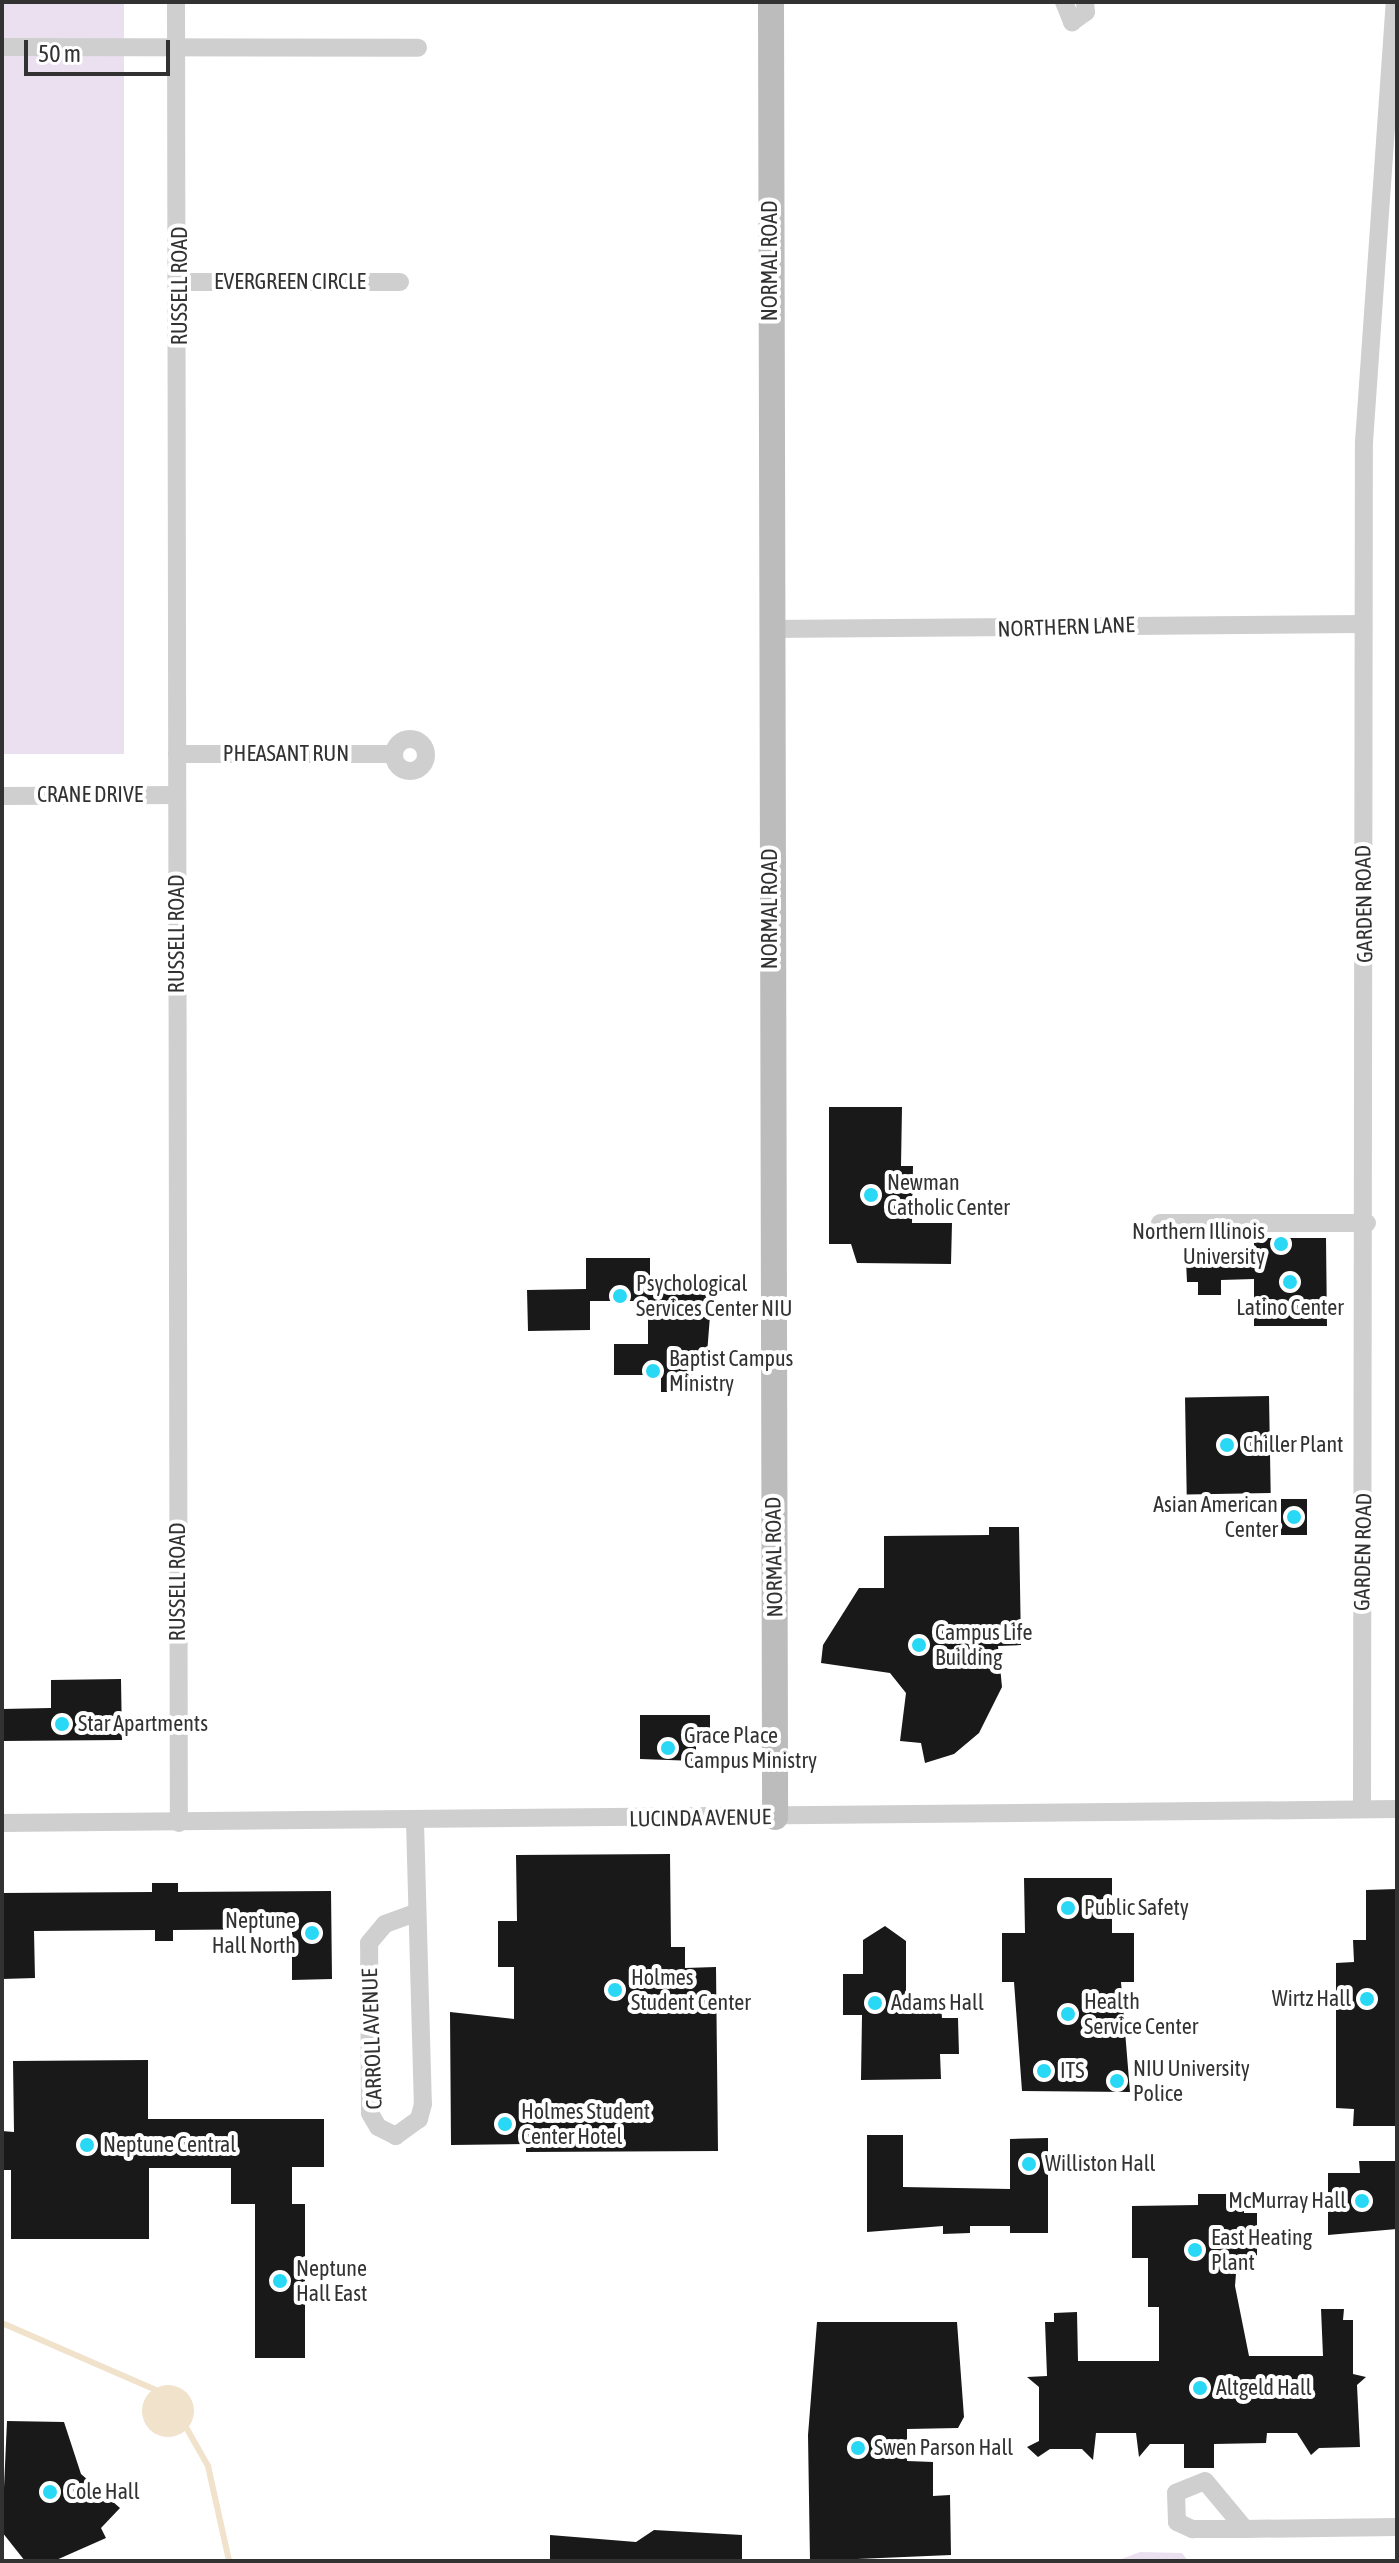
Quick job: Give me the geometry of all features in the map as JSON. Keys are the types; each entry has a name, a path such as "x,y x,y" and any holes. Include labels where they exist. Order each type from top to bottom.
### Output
{"street":[{"name":"RUSSELL ROAD","path":"176,2 181,282 177,754 179,1823"},
{"name":"NORMAL ROAD","path":"771,2 769,629 775,1817"},
{"path":"1064,2 1072,22 1086,12 1085,2"},
{"name":"GARDEN ROAD","path":"1362,1808 1367,1223 1362,624 1364,442 1395,2"},
{"path":"2,47 418,48"},
{"name":"EVERGREEN CIRCLE","path":"181,282 400,282"},
{"name":"NORTHERN LANE","path":"769,629 1362,624"},
{"name":"PHEASANT RUN","path":"177,754 394,754"},
{"name":"CRANE DRIVE","path":"2,796 177,795"},
{"path":"1160,1223 1367,1223"},
{"name":"LUCINDA AVENUE","path":"2,1823 415,1822 1397,1809"},
{"name":"CARROLL AVENUE","path":"415,1822 415,1913 423,2104 419,2119 396,2136 378,2127 370,2113 369,1943 385,1924 415,1913"},
{"path":"1245,2529 1397,2527"}],"shaded area":[{"path":"2,2 124,2 124,754 2,754"},
{"path":"168,2385 186,2393 194,2411 186,2429 168,2437 150,2429 142,2411 150,2393"},
{"path":"1140,2552 1182,2553 1188,2561 1116,2561"}],"building":[{"name":"Newman Catholic Center","path":"829,1107 902,1107 901,1166 913,1166 912,1223 952,1223 951,1264 857,1263 851,1244 829,1244"},
{"name":"Latino Center","path":"1254,1238 1326,1238 1327,1326 1254,1326 1254,1279 1221,1280 1221,1295 1198,1295 1198,1282 1187,1282 1186,1261 1254,1260"},
{"name":"Psychological Services Center NIU","path":"586,1258 650,1258 650,1290 712,1290 706,1367 692,1367 692,1392 661,1392 661,1375 614,1375 614,1344 648,1344 648,1301 590,1301 590,1330 528,1331 527,1290 586,1289"},
{"name":"Chiller Plant","path":"1269,1396 1271,1493 1187,1494 1185,1397"},
{"name":"Asian American Center","path":"1281,1499 1307,1499 1307,1535 1281,1535"},
{"name":"Campus Life Building","path":"989,1527 1019,1527 1021,1645 998,1646 1002,1687 979,1733 954,1754 925,1763 921,1743 900,1741 906,1693 890,1673 821,1663 823,1645 859,1588 884,1588 884,1536 989,1535"},
{"name":"Star Apartments","path":"121,1679 122,1740 2,1741 2,1709 51,1708 51,1680"},
{"name":"Grace Place Campus Ministry","path":"640,1715 710,1715 710,1737 696,1737 696,1761 640,1759"},
{"name":"Holmes Student Center","path":"670,1854 671,1947 685,1947 685,1968 716,1967 718,2151 526,2152 526,2144 451,2145 450,2012 514,2019 514,1967 498,1967 498,1921 517,1921 516,1855"},
{"path":"1024,1878 1112,1878 1112,1933 1134,1933 1134,1982 1121,1982 1130,2092 1022,2091 1014,1982 1002,1982 1002,1933 1025,1933"},
{"name":"Neptune Hall North","path":"152,1883 178,1883 178,1892 331,1891 332,1979 292,1980 292,1929 173,1930 173,1941 155,1941 155,1930 34,1931 35,1978 2,1979 2,1893 152,1892"},
{"name":"Wirtz Hall","path":"1397,1889 1397,2126 1353,2126 1354,2109 1336,2108 1336,1963 1354,1962 1353,1940 1366,1940 1366,1890"},
{"name":"Adams Hall","path":"885,1926 906,1941 906,1994 941,2006 942,2018 958,2018 959,2054 940,2054 941,2079 861,2080 862,2015 843,2015 843,1974 863,1974 863,1940"},
{"path":"148,2060 148,2119 324,2119 324,2167 292,2167 292,2204 305,2204 305,2358 255,2358 255,2204 231,2204 231,2168 149,2168 149,2239 11,2239 11,2170 2,2170 2,2131 14,2132 13,2061"},
{"name":"Williston Hall","path":"867,2135 903,2135 903,2187 1010,2189 1010,2139 1048,2138 1048,2233 1010,2233 1010,2226 970,2226 970,2233 943,2234 943,2226 867,2232"},
{"name":"McMurray Hall","path":"1359,2161 1397,2161 1397,2229 1328,2235 1328,2173 1360,2173"},
{"name":"Altgeld Hall","path":"1198,2194 1231,2194 1244,2198 1244,2213 1257,2213 1257,2261 1237,2261 1235,2286 1249,2356 1323,2356 1321,2309 1344,2309 1343,2320 1353,2320 1353,2374 1366,2377 1357,2385 1360,2447 1319,2448 1311,2455 1297,2433 1267,2433 1266,2443 1214,2444 1214,2468 1184,2468 1184,2444 1150,2444 1139,2457 1136,2433 1096,2433 1093,2460 1082,2449 1050,2449 1038,2457 1027,2447 1039,2441 1039,2387 1027,2377 1047,2376 1045,2322 1054,2322 1054,2313 1077,2312 1078,2361 1159,2361 1159,2307 1148,2307 1148,2258 1132,2258 1132,2206 1198,2205"},
{"name":"Swen Parson Hall","path":"817,2322 957,2322 964,2417 958,2428 907,2429 907,2461 933,2462 933,2496 950,2495 951,2555 810,2561 808,2435"},
{"name":"Cole Hall","path":"7,2421 64,2422 81,2474 120,2508 101,2528 106,2538 54,2561 25,2561 2,2532"},
{"path":"654,2530 742,2535 742,2561 550,2561 550,2535 636,2542"}],"waterway":[{"path":"2,2323 154,2389"},
{"path":"187,2429 208,2466 229,2561"}],"place":[{"name":"Newman Catholic Center","path":"871,1195"},
{"name":"Northern Illinois University","path":"1281,1244"},
{"name":"Latino Center","path":"1290,1282"},
{"name":"Psychological Services Center NIU","path":"620,1296"},
{"name":"Baptist Campus Ministry","path":"653,1371"},
{"name":"Chiller Plant","path":"1227,1445"},
{"name":"Asian American Center","path":"1294,1517"},
{"name":"Campus Life Building","path":"919,1645"},
{"name":"Star Apartments","path":"62,1724"},
{"name":"Grace Place Campus Ministry","path":"668,1748"},
{"name":"Public Safety","path":"1068,1908"},
{"name":"Neptune Hall North","path":"312,1933"},
{"name":"Holmes Student Center","path":"615,1990"},
{"name":"Wirtz Hall","path":"1367,1999"},
{"name":"Adams Hall","path":"875,2003"},
{"name":"Health Service Center","path":"1068,2014"},
{"name":"ITS","path":"1044,2071"},
{"name":"NIU University Police","path":"1117,2081"},
{"name":"Holmes Student Center Hotel","path":"505,2124"},
{"name":"Neptune Central","path":"87,2145"},
{"name":"Williston Hall","path":"1029,2164"},
{"name":"McMurray Hall","path":"1362,2201"},
{"name":"East Heating Plant","path":"1195,2250"},
{"name":"Neptune Hall East","path":"280,2281"},
{"name":"Altgeld Hall","path":"1200,2388"},
{"name":"Swen Parson Hall","path":"858,2448"},
{"name":"Cole Hall","path":"50,2492"}]}
